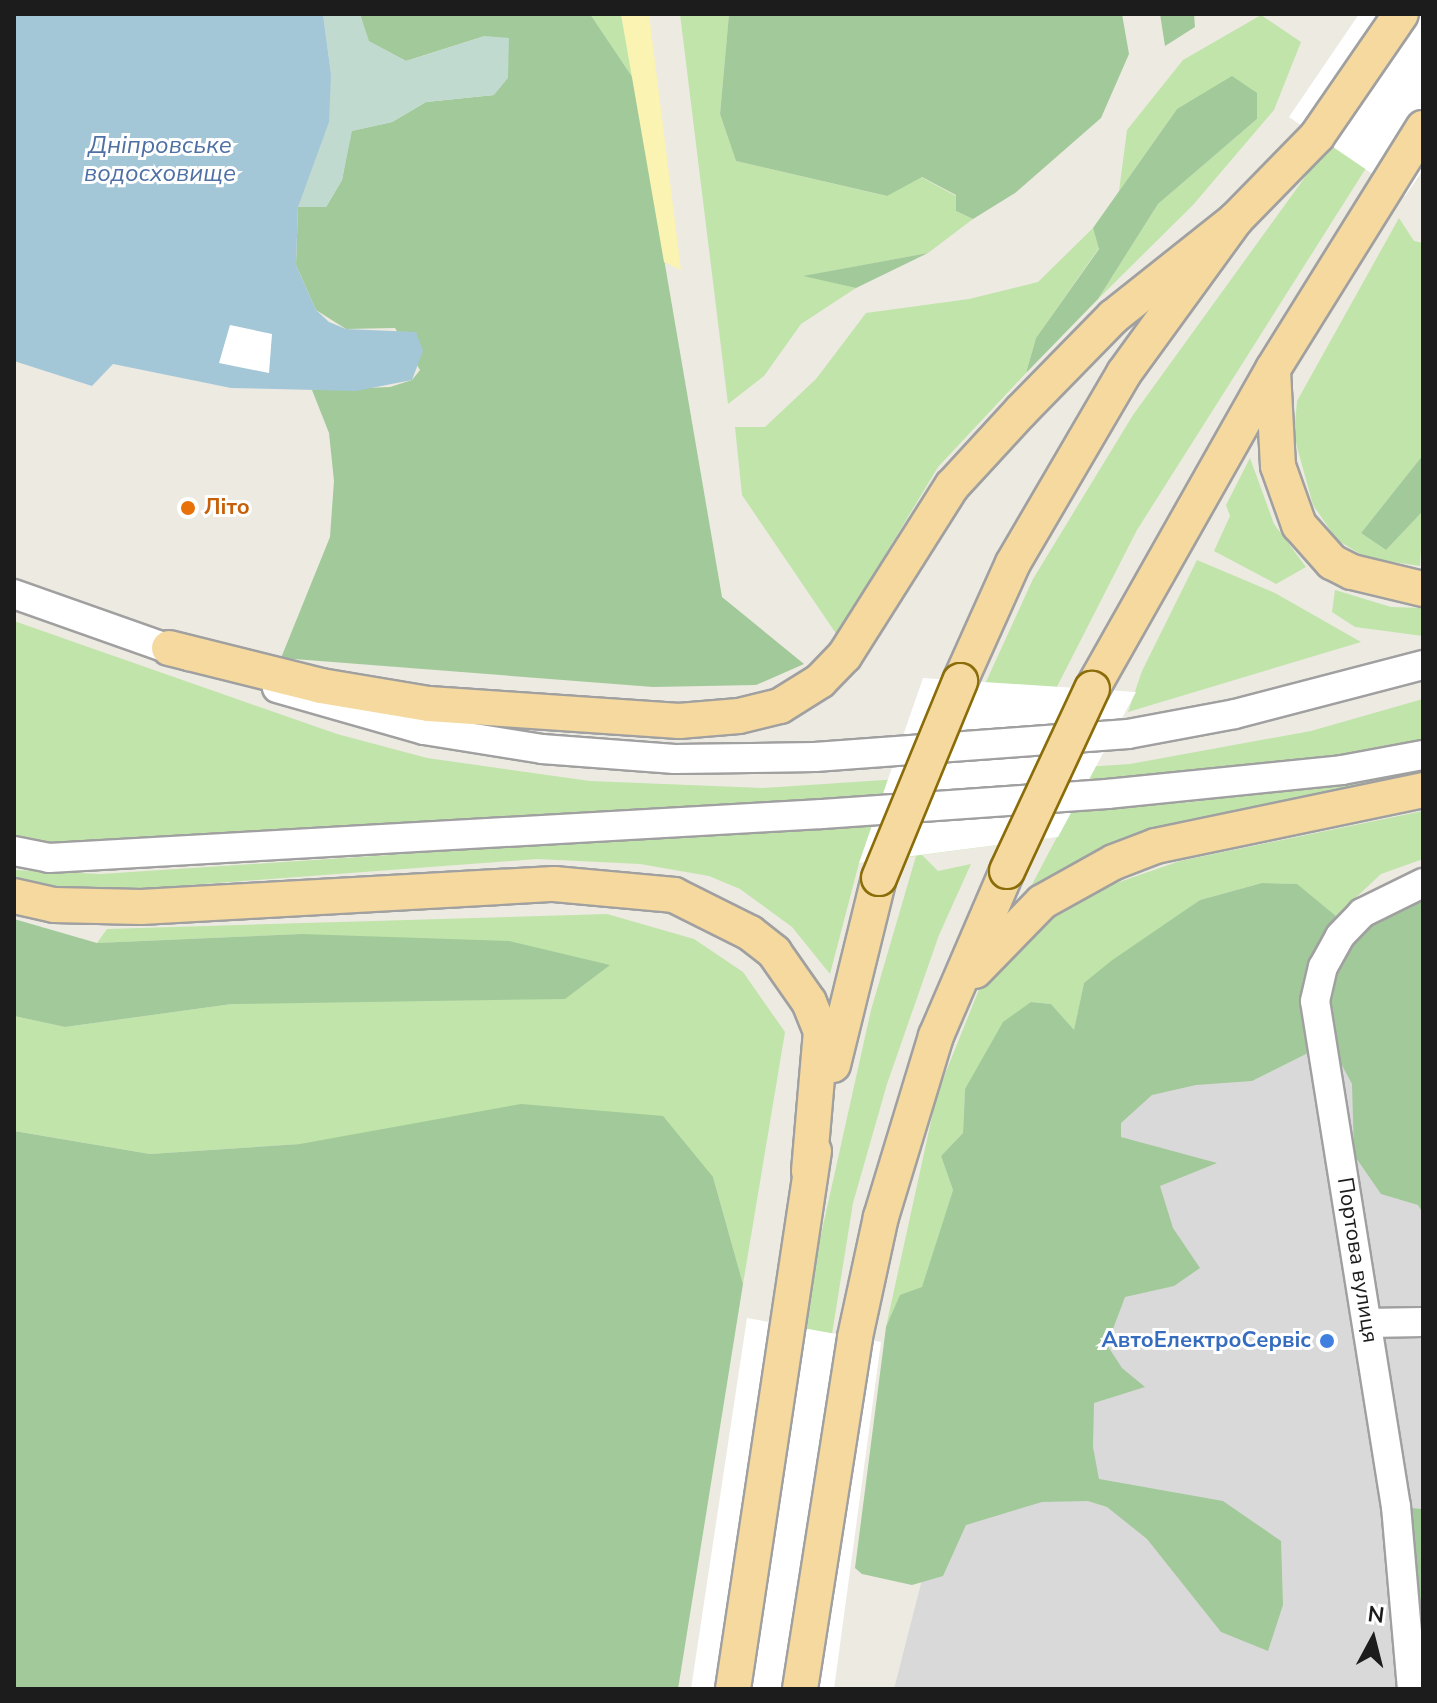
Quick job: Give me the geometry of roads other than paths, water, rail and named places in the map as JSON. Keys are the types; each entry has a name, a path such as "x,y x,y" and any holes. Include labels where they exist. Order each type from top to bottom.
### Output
{"main road":[{"path":"169,648 321,686 429,704 679,721 739,716 780,706 820,681 845,655 952,486 1021,411 1113,317 1236,219 1317,136 1401,14"},
{"path":"800,1689 855,1337 881,1217 936,1036 1007,871 1092,689 1273,369 1423,128"},
{"path":"809,1171 879,878 960,681 1013,563 1124,373 1236,219"},
{"path":"1273,369 1278,466 1299,525 1332,562 1352,572 1423,589"},
{"path":"936,1036 973,973 1010,931 1042,902 1114,862 1156,846 1423,790"},
{"path":"14,896 54,905 141,907 554,884 674,895 750,933 774,952 809,1002 821,1031 809,1171 733,1689"}],"street":[{"path":"14,594 314,702 424,730 542,749 675,759 815,757 1128,734 1235,714 1423,665"},
{"path":"14,851 49,858 838,813 1138,791 1342,770 1423,755"},
{"name":"Портова вулиця","path":"1412,1689 1396,1507 1315,1001 1323,967 1340,936 1362,913 1423,883"},
{"path":"1367,1323 1423,1322"}],"water":[{"name":"Дніпровське водосховище","path":"14,14 323,14 331,74 329,122 298,207 296,265 316,310 329,322 346,329 416,332 423,351 412,380 356,391 231,388 113,364 92,386 14,361"}],"place":[{"name":"Літо","path":"188,508"},
{"name":"АвтоЕлектроСервіс","path":"1327,1341"}]}
